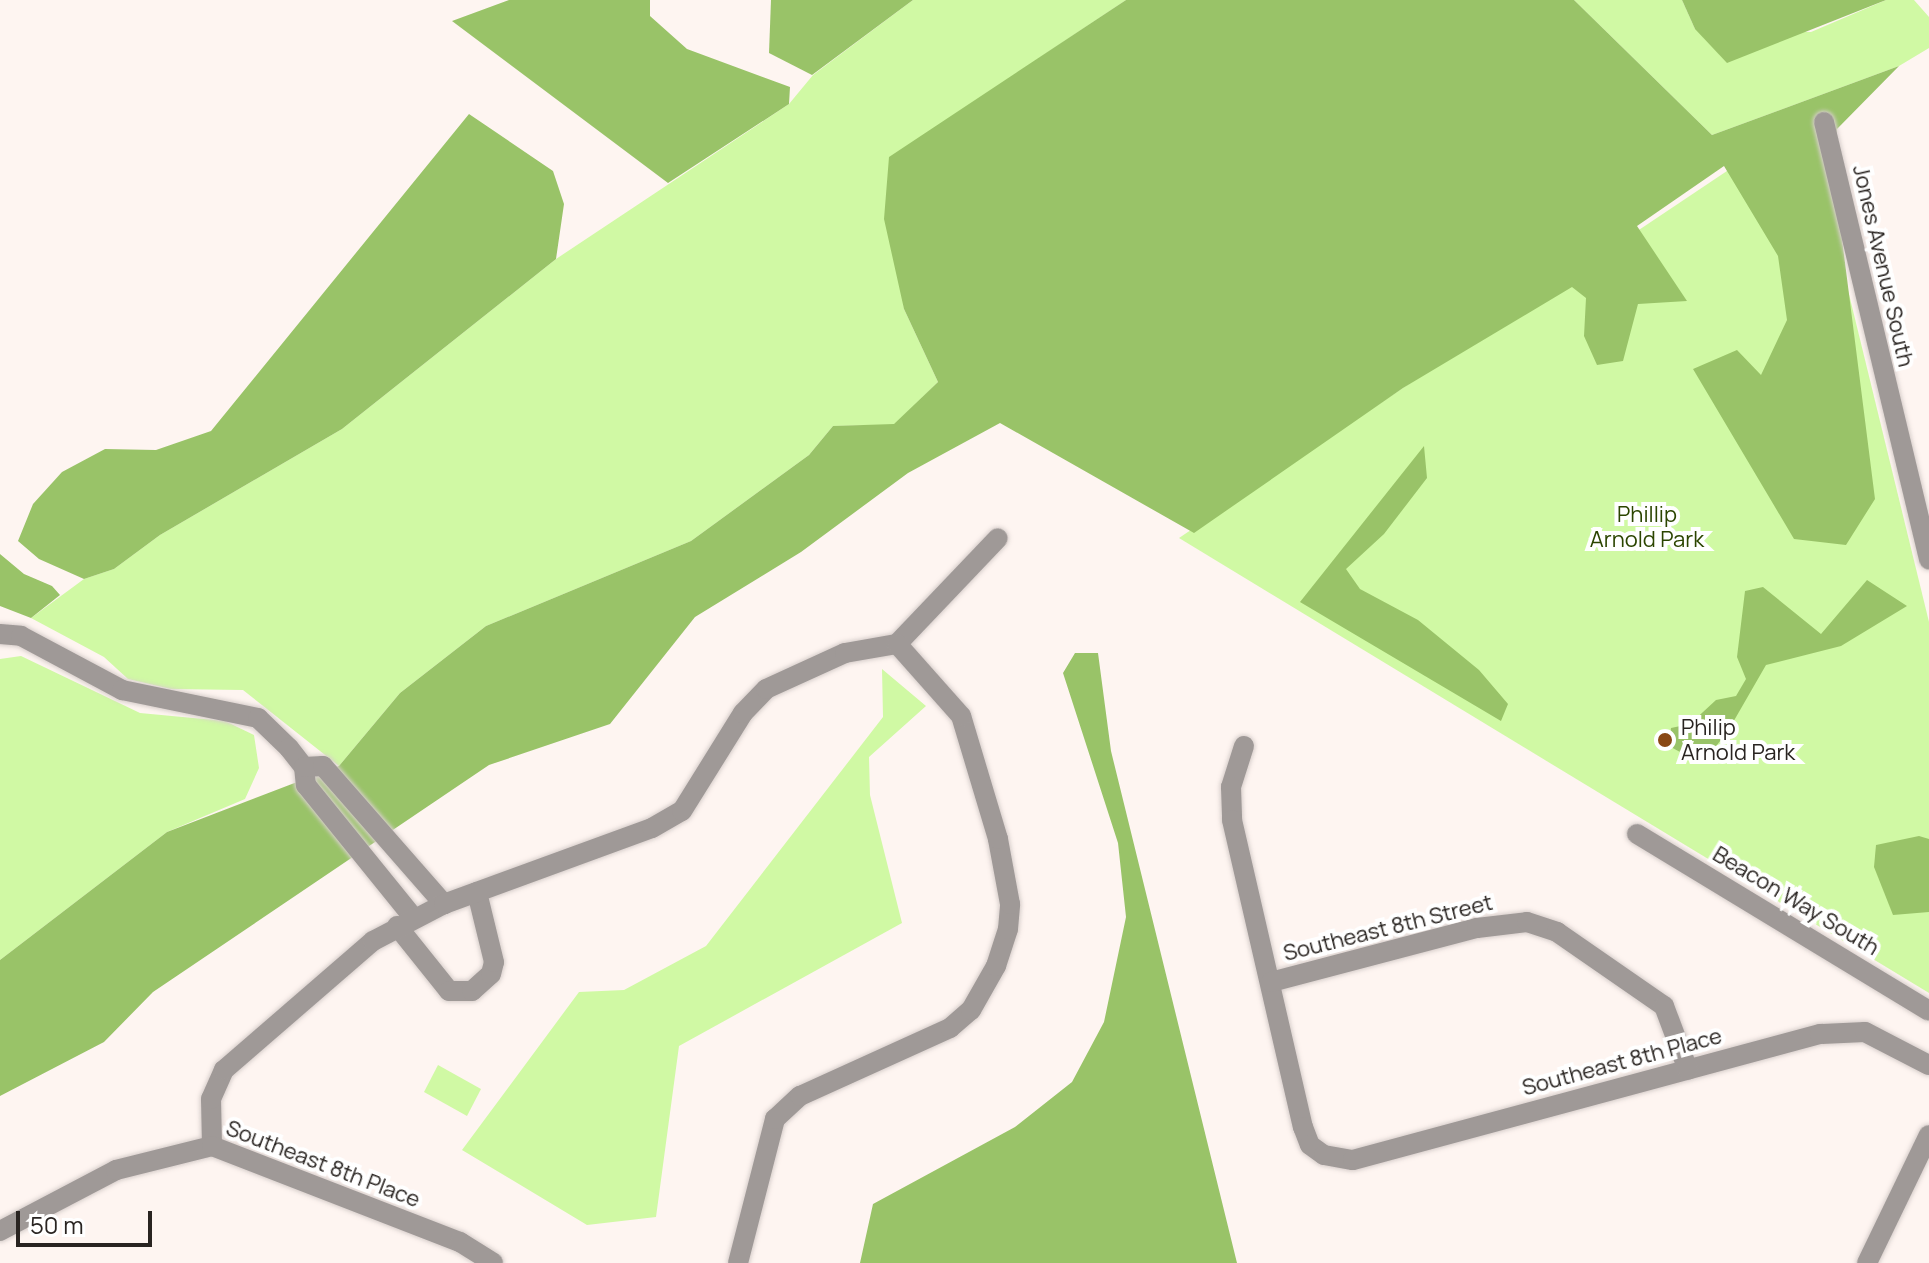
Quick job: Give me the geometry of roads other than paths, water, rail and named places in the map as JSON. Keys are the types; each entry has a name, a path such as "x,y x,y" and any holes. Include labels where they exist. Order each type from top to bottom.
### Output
{"street":[{"name":"Jones Avenue South","path":"1824,122 1927,539 1929,560"},
{"path":"212,1146 211,1099 224,1070 287,1011 405,922 444,904 652,828 682,811 743,713 766,689 845,653 897,644 998,538"},
{"path":"0,634 21,636 122,690 258,718 304,767 306,785 405,922 449,991 472,991 491,974 494,962 477,892"},
{"path":"738,1263 775,1119 800,1096 950,1028 971,1010 996,966 1008,929 1010,904 998,839 961,716 897,644"},
{"path":"1244,746 1231,787 1232,820 1271,982"},
{"path":"304,767 323,766 444,904"},
{"name":"Beacon Way South","path":"1637,834 1929,1011"},
{"name":"Southeast 8th Street","path":"1271,982 1477,928 1527,922 1557,932 1664,1006 1688,1070"},
{"name":"Southeast 8th Place","path":"1271,982 1303,1127 1310,1145 1324,1155 1353,1160 1842,1031 1865,1032 1929,1065"},
{"path":"1867,1263 1929,1135"},
{"name":"Southeast 8th Place","path":"0,1231 116,1170 212,1146 460,1242 493,1263"}],"place":[{"name":"Philip Arnold Park","path":"1665,740"}],"park label":[{"name":"Phillip Arnold Park","path":"1647,526"}]}
